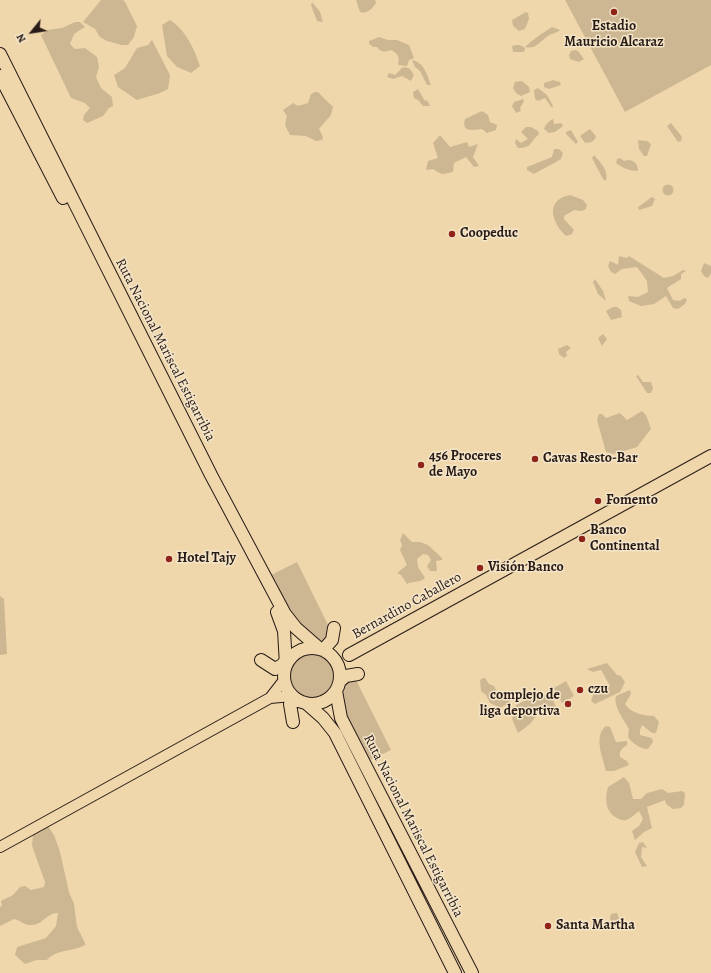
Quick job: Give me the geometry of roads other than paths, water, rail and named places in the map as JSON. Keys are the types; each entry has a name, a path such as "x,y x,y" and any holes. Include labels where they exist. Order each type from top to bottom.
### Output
{"highway":[{"name":"Ruta Nacional Mariscal Estigarribia","path":"0,54 211,475 285,614 296,628 323,650"},
{"name":"Ruta Nacional Mariscal Estigarribia","path":"0,76 281,619 284,631 286,663"},
{"name":"Bernardino Caballero","path":"349,655 711,456"},
{"path":"323,650 332,640 334,628"},
{"path":"261,660 276,669 286,663 291,656 300,650 310,648 349,655 338,683"},
{"path":"323,650 335,660 340,671 338,683"},
{"path":"286,663 284,680 299,700"},
{"path":"293,722 290,704 295,700 323,702 338,683 346,676 358,674"},
{"name":"Ruta Nacional Mariscal Estigarribia","path":"338,683 341,718 472,973"},
{"name":"Ruta Nacional Mariscal Estigarribia","path":"299,700 323,718 334,733 455,973"}],"main road":[{"path":"0,847 270,698 284,680"},
{"path":"270,698 299,700"}],"place":[{"name":"Estadio Mauricio Alcaraz","path":"614,12"},
{"name":"Coopeduc","path":"452,234"},
{"name":"Cavas Resto-Bar","path":"535,459"},
{"name":"456 Proceres de Mayo","path":"421,465"},
{"name":"Fomento","path":"598,501"},
{"name":"Banco Continental","path":"582,539"},
{"name":"Hotel Tajy","path":"169,559"},
{"name":"Visión Banco","path":"480,568"},
{"name":"czu","path":"580,690"},
{"name":"complejo de liga deportiva","path":"568,704"},
{"name":"Santa Martha","path":"548,926"}]}
